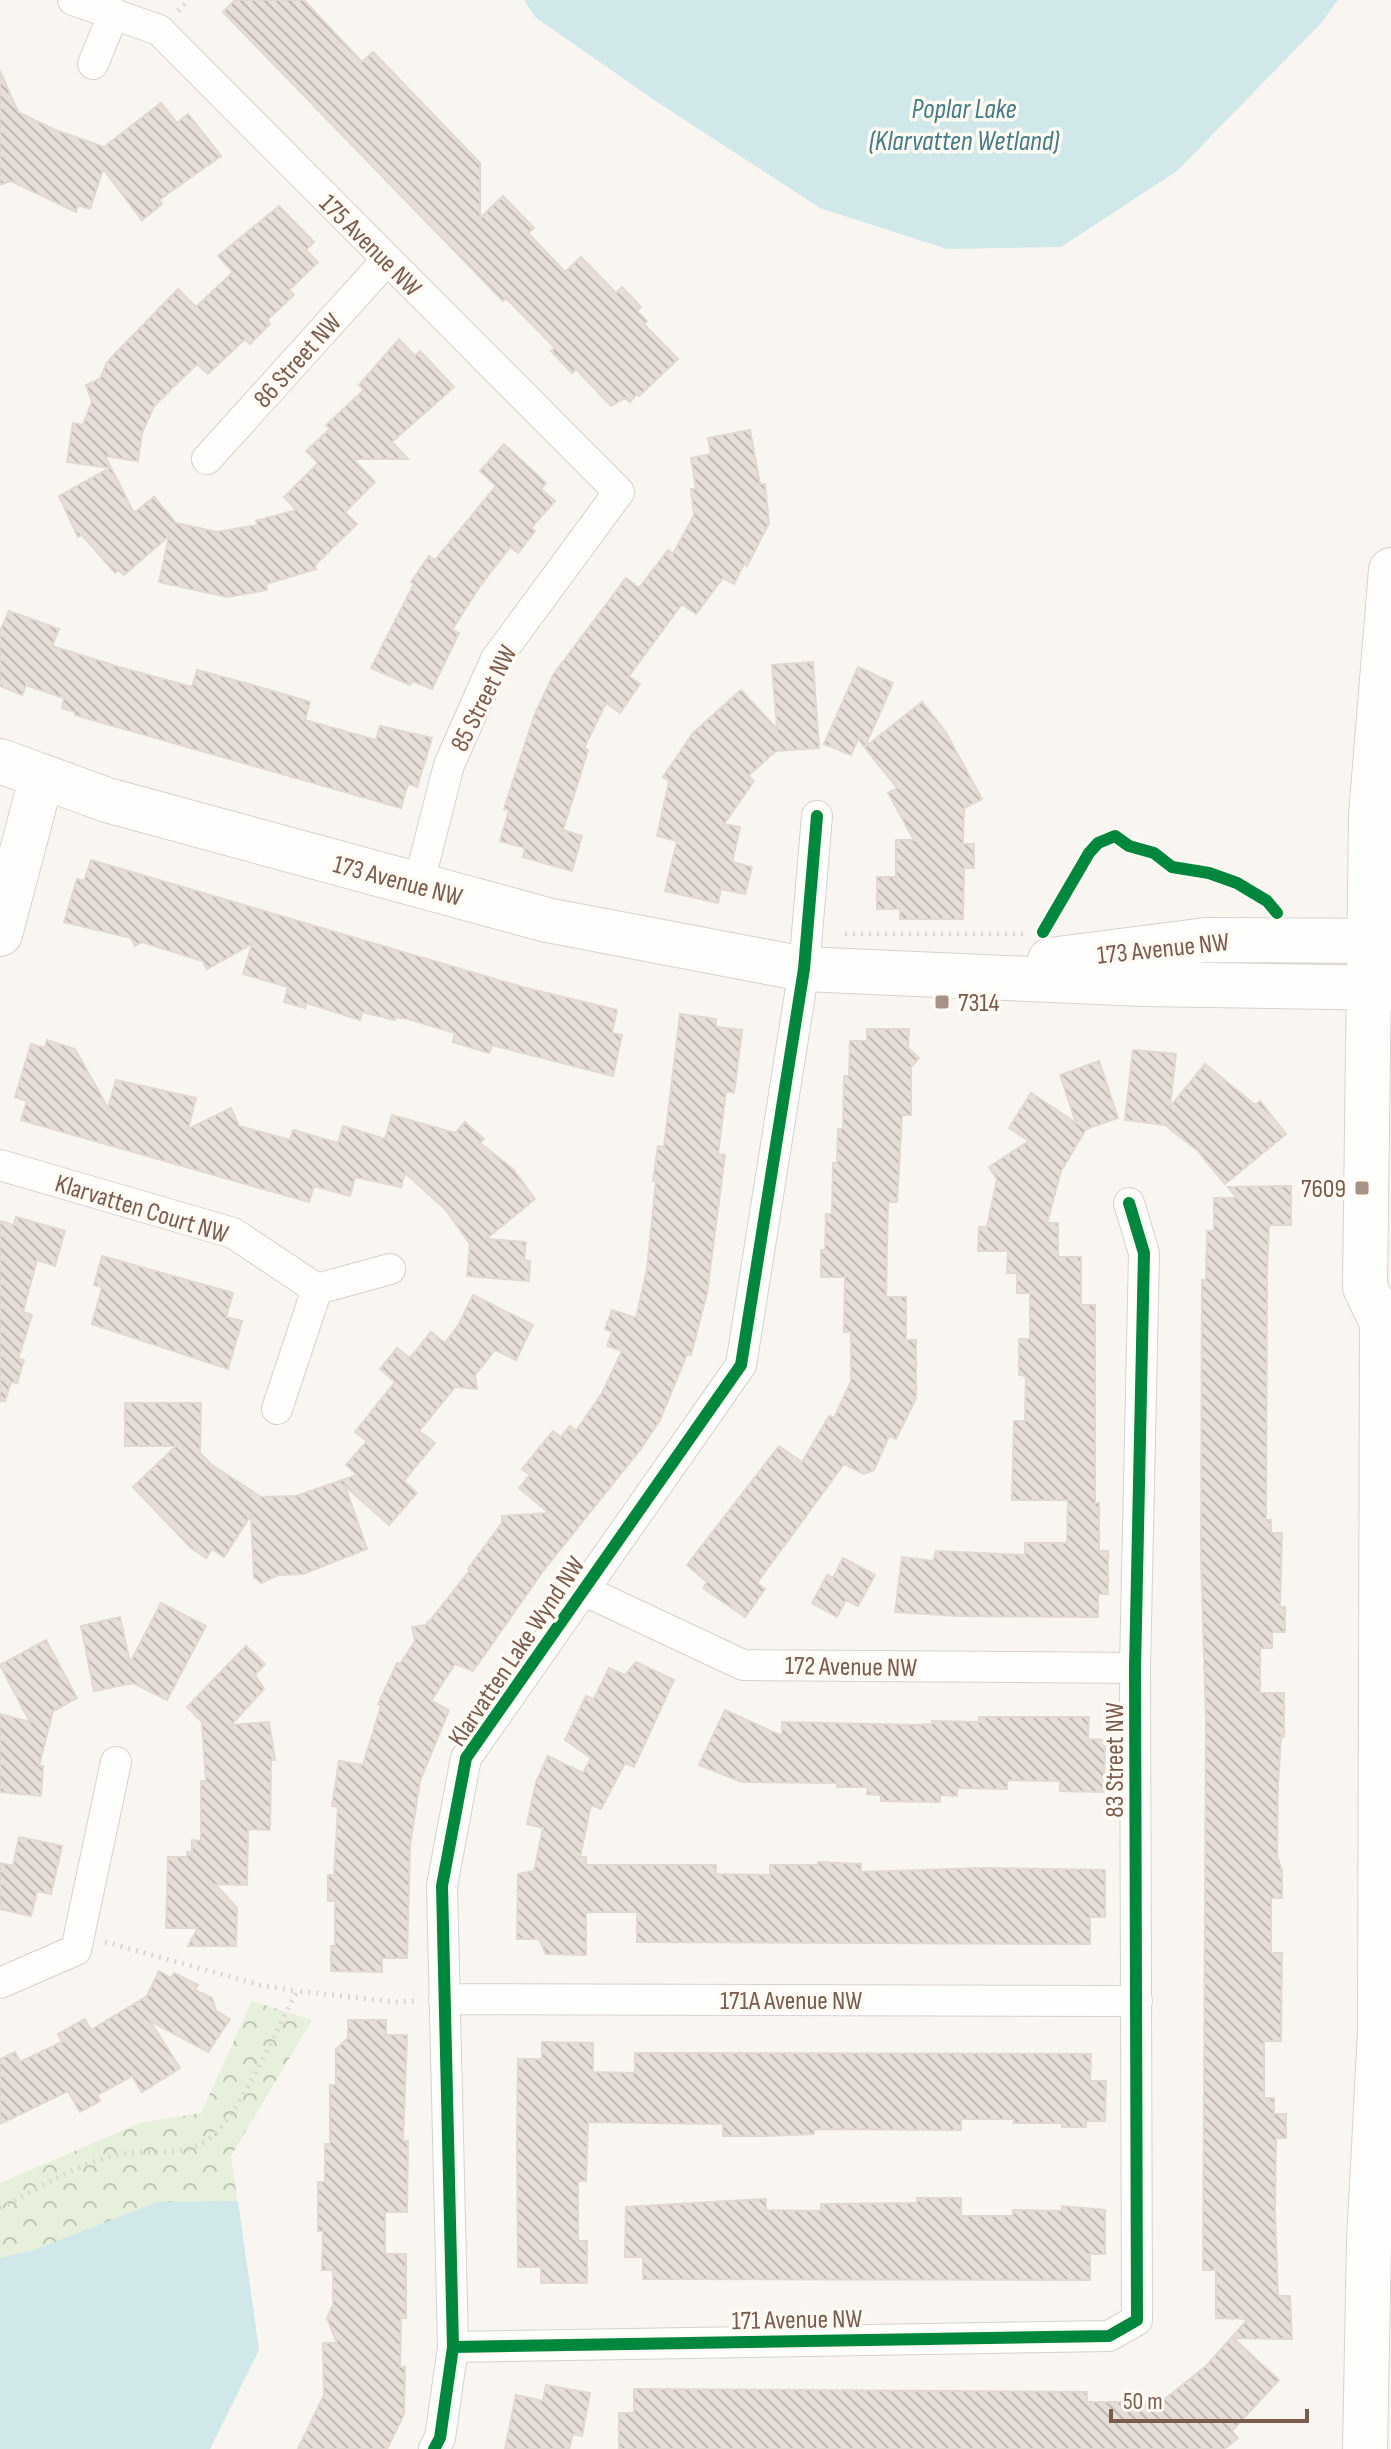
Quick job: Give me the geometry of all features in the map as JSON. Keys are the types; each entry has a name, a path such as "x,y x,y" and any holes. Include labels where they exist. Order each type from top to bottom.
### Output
{"street":[{"name":"175 Avenue NW","path":"73,0 159,30 619,492"},
{"path":"93,64 114,13"},
{"name":"86 Street NW","path":"207,459 386,261"},
{"name":"85 Street NW","path":"418,886 449,765 496,659 619,492"},
{"path":"1365,2449 1369,2242 1380,2032 1386,1314 1365,1287 1381,940 1373,760 1391,570"},
{"name":"173 Avenue NW","path":"0,761 107,800 547,920 804,969 936,976 1380,989"},
{"path":"0,934 42,776"},
{"path":"804,969 817,816"},
{"name":"173 Avenue NW","path":"936,976 1206,940 1381,940"},
{"name":"Klarvatten Lake Wynd NW","path":"434,2449 440,2438 453,2347 442,1886 466,1758 741,1365 804,969"},
{"name":"Klarvatten Court NW","path":"0,1165 233,1233 317,1289"},
{"name":"83 Street NW","path":"1129,1203 1144,1253 1135,1668 1137,2320"},
{"path":"277,1409 317,1289 390,1269"},
{"name":"172 Avenue NW","path":"583,1590 743,1665 1135,1668"},
{"path":"0,1983 76,1950 116,1762"},
{"name":"171A Avenue NW","path":"444,1999 1137,2001"},
{"path":"1380,2032 1391,2131"},
{"name":"171 Avenue NW","path":"453,2347 1109,2336 1137,2320"}],"path":[{"path":"79,1935 260,1985 395,2002 444,1999"},
{"path":"0,2208 83,2165 120,2154 166,2154 206,2141 232,2113 297,1991"}],"green space":[{"path":"252,2001 312,2020 231,2156 259,2350 210,2449 0,2449 0,2183 140,2123 201,2113"}],"water":[{"name":"Poplar Lake (Klarvatten Wetland)","path":"524,0 1338,0 1322,22 1177,171 1061,247 947,249 820,208 654,100 535,17"},
{"path":"238,2201 259,2350 210,2449 0,2449 0,2258 34,2250 157,2202"}],"building":[{"path":"235,0 304,0 362,62 373,52 480,163 480,218 503,196 534,228 528,233 565,272 581,257 616,293 622,287 641,307 637,311 647,321 644,324 678,359 639,396 637,394 630,402 625,398 611,406 576,369 572,373 551,351 555,348 506,298 503,301 223,12"},
{"path":"0,71 18,112 55,130 104,147 161,103 177,123 188,114 221,156 159,200 162,204 142,220 103,169 90,209 78,205 76,212 11,181 0,185"},
{"path":"279,206 314,242 306,250 318,262 289,290 294,295 267,320 270,324 250,344 245,339 208,374 197,364 154,406 142,433 138,461 105,456 134,513 154,497 176,523 217,532 258,525 256,521 296,510 284,497 318,463 306,451 330,429 326,425 364,390 359,385 399,339 415,356 420,351 454,387 392,442 408,459 353,459 375,482 345,512 357,524 315,565 316,569 266,584 267,590 227,597 159,582 169,536 124,575 119,570 115,573 82,535 78,537 59,496 110,468 67,462 73,423 83,425 92,401 86,385 100,379 107,362 178,289 196,307 233,272 218,256"},
{"path":"750,430 760,484 765,484 769,523 747,566 744,564 734,584 723,578 696,614 682,604 629,676 640,684 620,713 606,703 584,748 588,750 563,830 582,836 572,871 523,857 525,848 500,841 509,810 504,809 534,716 553,675 626,578 639,588 668,550 673,554 694,515 691,489 696,489 691,458 711,454 708,438"},
{"path":"504,444 546,483 541,489 555,501 531,528 535,531 518,553 510,547 478,589 452,630 459,633 432,689 412,681 410,685 371,668 414,584 411,582 429,556 435,560 496,486 480,471"},
{"path":"9,611 59,629 52,646 119,667 192,687 197,670 249,684 310,702 305,720 376,740 380,726 432,738 417,787 408,784 401,808 75,715 75,712 62,708 64,698 26,685 22,695 0,686 0,631"},
{"path":"813,662 819,748 776,751 748,776 754,781 724,824 740,827 732,862 752,867 745,894 721,889 718,903 665,891 677,841 657,836 669,781 663,777 693,733 741,690 777,729 772,665"},
{"path":"858,667 893,683 865,747 922,702 945,731 982,799 964,808 963,844 974,844 974,868 964,868 963,919 900,919 900,909 877,909 877,877 896,877 896,840 914,840 888,793 897,788 858,739 851,755 824,744"},
{"path":"91,860 522,987 617,1010 612,1033 622,1035 613,1076 492,1045 489,1053 453,1042 455,1033 408,1019 395,1017 395,1020 362,1012 360,1020 307,1003 305,1008 284,1002 288,987 243,974 252,944 207,969 203,961 142,942 135,946 131,938 64,922 77,879 84,881"},
{"path":"680,1014 716,1019 716,1027 742,1030 734,1093 726,1091 718,1154 725,1155 707,1293 691,1355 687,1354 660,1420 640,1450 543,1571 473,1671 455,1664 431,1701 449,1710 420,1781 410,1845 407,1958 382,1958 382,1972 331,1971 331,1946 335,1946 335,1901 328,1901 328,1875 334,1875 338,1807 332,1806 339,1761 363,1765 381,1706 378,1704 397,1663 400,1664 415,1641 412,1627 426,1625 432,1618 470,1570 502,1523 502,1516 549,1513 519,1488 530,1475 522,1469 553,1431 561,1437 570,1426 576,1431 602,1393 622,1351 607,1346 612,1332 605,1329 612,1310 636,1318 647,1269 656,1181 653,1181 658,1146 664,1147"},
{"path":"867,1029 909,1029 908,1048 919,1058 911,1067 911,1115 902,1115 897,1202 888,1202 886,1297 906,1297 906,1340 916,1340 916,1398 896,1439 889,1436 874,1470 864,1474 844,1464 757,1583 765,1589 745,1617 703,1588 707,1582 687,1565 779,1446 802,1462 829,1416 834,1418 851,1381 851,1332 844,1332 845,1277 821,1277 821,1250 825,1250 826,1214 832,1214 833,1163 837,1163 838,1129 843,1129 844,1076 849,1076 850,1041 867,1041"},
{"path":"47,1040 75,1049 108,1108 116,1080 196,1098 188,1129 231,1108 239,1126 290,1140 293,1130 338,1143 343,1126 385,1139 392,1115 455,1133 465,1122 484,1139 480,1143 513,1169 535,1199 486,1239 526,1242 524,1260 530,1261 529,1281 467,1276 470,1244 445,1209 405,1173 401,1187 355,1177 350,1196 314,1186 309,1202 21,1120 27,1101 15,1097 31,1044 45,1048"},
{"path":"1133,1050 1176,1054 1170,1107 1205,1064 1255,1105 1260,1101 1286,1134 1225,1184 1198,1151 1165,1125 1125,1120"},
{"path":"1099,1061 1118,1118 1086,1129 1061,1171 1047,1223 1058,1223 1058,1257 1081,1257 1081,1305 1095,1305 1095,1503 1099,1503 1099,1551 1108,1551 1108,1594 1098,1594 1098,1617 959,1616 895,1612 902,1557 933,1561 936,1551 1025,1555 1025,1543 1067,1543 1068,1500 1012,1500 1014,1421 1025,1421 1026,1376 1019,1375 1019,1339 1030,1339 1030,1293 1017,1293 1017,1273 1007,1273 1008,1251 978,1251 979,1227 987,1227 997,1179 989,1167 1029,1141 1009,1128 1031,1093 1076,1123 1060,1075"},
{"path":"1291,1186 1291,1225 1269,1225 1267,1269 1266,1520 1271,1520 1271,1533 1282,1533 1280,1607 1285,1607 1285,1632 1272,1632 1272,1648 1260,1648 1260,1693 1284,1693 1277,1856 1282,1871 1282,1898 1271,1898 1271,1953 1282,1953 1281,2041 1264,2041 1264,2098 1274,2098 1274,2114 1286,2114 1286,2138 1276,2138 1275,2214 1278,2296 1290,2296 1292,2339 1233,2338 1279,2380 1232,2431 1238,2438 1224,2449 619,2449 619,2413 634,2413 634,2389 1087,2392 1087,2402 1161,2402 1206,2366 1248,2319 1216,2318 1216,2270 1203,2270 1206,1723 1201,1556 1202,1280 1206,1280 1207,1231 1214,1231 1214,1198 1237,1198 1228,1187"},
{"path":"16,1217 65,1231 55,1266 37,1260 23,1312 32,1315 18,1359 24,1360 17,1383 11,1382 5,1401 0,1401 0,1221 14,1225"},
{"path":"102,1256 233,1293 226,1317 242,1321 228,1369 92,1324 102,1287 94,1285"},
{"path":"473,1295 533,1325 516,1360 495,1350 475,1375 477,1389 455,1387 419,1431 435,1443 404,1481 417,1493 389,1525 345,1486 367,1549 303,1574 278,1575 261,1583 254,1577 251,1515 224,1557 212,1549 206,1558 191,1548 133,1487 176,1446 125,1446 125,1403 201,1403 200,1453 212,1465 261,1497 296,1496 357,1475 346,1465 367,1441 355,1432 395,1382 380,1369 397,1348 410,1358 431,1332 445,1343 459,1324"},
{"path":"843,1558 875,1575 858,1606 846,1600 837,1617 812,1603 827,1575 833,1578"},
{"path":"161,1603 206,1626 167,1700 133,1683 94,1691 81,1626 120,1617 130,1663"},
{"path":"46,1640 77,1698 53,1711 39,1766 43,1766 41,1796 0,1792 0,1714 30,1722 0,1665"},
{"path":"246,1646 265,1664 255,1675 264,1689 231,1725 269,1722 275,1760 271,1760 270,1830 248,1829 247,1885 215,1884 237,1908 236,1946 188,1946 198,1928 166,1928 168,1857 187,1857 187,1852 192,1852 192,1840 201,1841 201,1781 206,1781 202,1722 187,1707"},
{"path":"636,1662 674,1680 634,1767 625,1763 601,1809 591,1805 580,1857 586,1857 586,1865 716,1865 716,1874 770,1875 770,1865 818,1865 818,1862 861,1864 861,1872 984,1868 1105,1870 1105,1917 1090,1917 1090,1944 637,1942 637,1912 586,1912 586,1955 546,1954 539,1939 517,1939 518,1874 534,1871 543,1828 527,1824 536,1782 548,1756 583,1773 591,1758 565,1740 586,1696 594,1699 609,1668 625,1675"},
{"path":"725,1710 782,1736 782,1722 917,1725 932,1724 932,1721 979,1722 979,1717 1089,1717 1088,1739 1105,1740 1104,1792 1060,1791 1060,1781 1007,1780 1007,1789 957,1788 957,1796 940,1795 940,1802 881,1801 881,1795 867,1794 868,1787 837,1787 837,1783 742,1782 699,1765"},
{"path":"19,1837 62,1846 51,1894 37,1891 31,1916 0,1909 0,1863 13,1866"},
{"path":"159,1971 171,1978 174,1973 198,1985 195,1990 212,1998 216,2011 230,2019 208,2052 150,2021 180,2068 142,2092 132,2076 97,2095 100,2101 80,2112 68,2091 0,2124 0,2059 15,2052 20,2062 62,2042 58,2034 85,2019 91,2030 147,1996"},
{"path":"348,2020 386,2020 386,2035 407,2035 403,2141 408,2141 407,2212 385,2212 385,2254 406,2254 406,2318 401,2318 400,2367 405,2367 404,2414 387,2449 298,2449 324,2395 323,2343 337,2343 327,2318 333,2305 333,2270 322,2270 323,2231 318,2231 318,2182 325,2182 325,2144 330,2144 330,2085 336,2085 336,2049 348,2038"},
{"path":"542,2042 593,2043 593,2072 635,2073 635,2053 1091,2054 1090,2081 1106,2081 1105,2121 1086,2121 1086,2127 1062,2127 1062,2123 1014,2123 1014,2119 961,2119 961,2130 814,2129 814,2134 764,2136 723,2136 723,2124 588,2122 586,2181 578,2181 578,2241 587,2241 587,2283 541,2283 541,2267 518,2267 517,2138 518,2059 542,2059"},
{"path":"917,2198 961,2198 961,2216 1013,2216 1013,2210 1062,2211 1062,2206 1105,2210 1105,2254 1090,2254 1090,2280 643,2279 643,2257 625,2257 626,2207 766,2199 766,2210 821,2211 821,2204 917,2203"},
{"path":"546,2385 590,2393 582,2436 573,2434 569,2449 505,2449 516,2395 543,2401"}],"cycle path":[{"path":"434,2449 440,2438 453,2347 442,1886 466,1758 741,1365 804,969 817,816"},
{"path":"1043,932 1089,853 1098,843 1115,836 1129,846 1154,853 1172,867 1209,873 1237,883 1267,901 1277,913"},
{"path":"453,2347 1109,2336 1137,2320 1135,1668 1144,1253 1129,1203"}],"place":[{"name":"7314","path":"942,1002"},
{"name":"7609","path":"1362,1188"}]}
